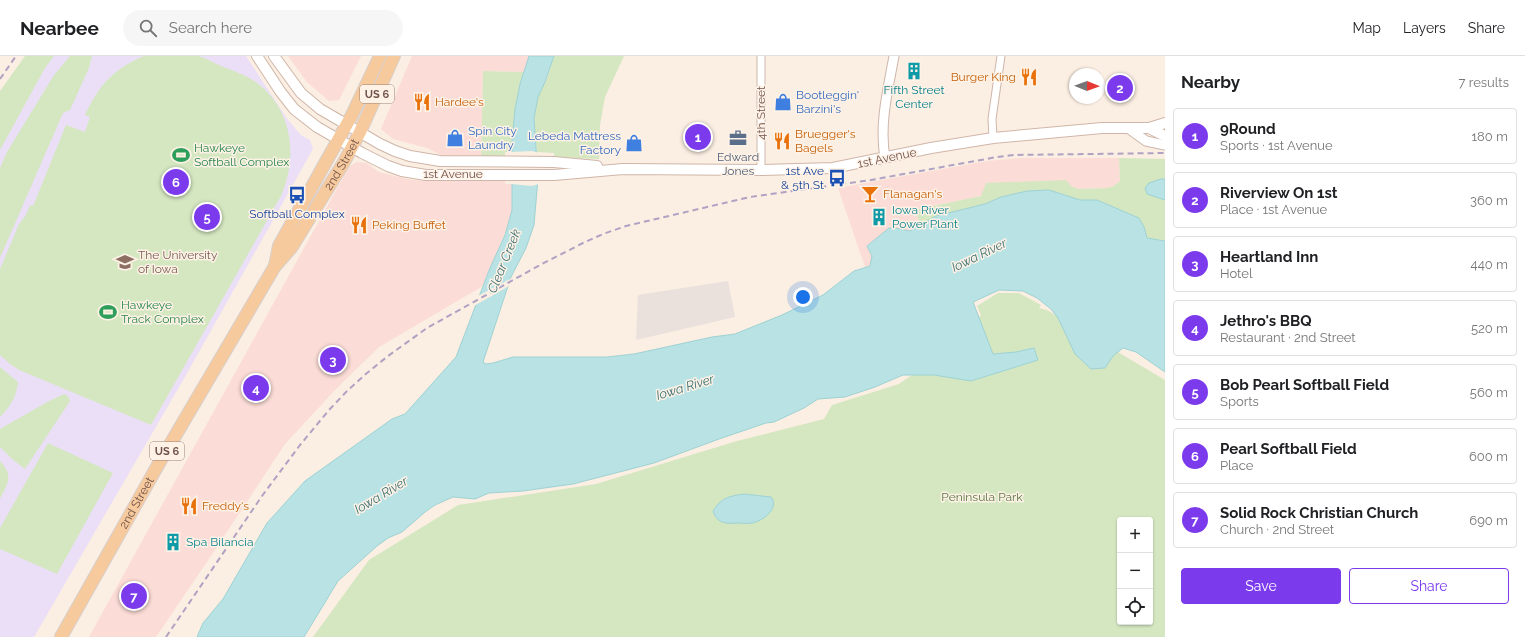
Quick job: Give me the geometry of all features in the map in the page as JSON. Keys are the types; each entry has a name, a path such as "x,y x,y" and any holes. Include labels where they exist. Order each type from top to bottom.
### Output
{"main road":[{"name":"1st Avenue","path":"257,56 294,109 317,127 367,156 388,166 415,174 440,176 554,175 623,169"},
{"name":"1st Avenue","path":"274,56 301,92 320,109 380,144 410,156 440,160 554,162 623,169 761,170 832,168 931,148 993,138 1096,128 1128,128 1159,132 1165,123"},
{"name":"2nd Street","path":"275,266 279,246 347,125 380,56"},
{"name":"2nd Street","path":"61,637 155,471 275,266 291,248 352,147 394,56"}],"street":[{"name":"4th Street","path":"761,56 761,170"},
{"path":"885,158 883,125 894,56"},
{"path":"993,138 992,119 1001,56"},
{"path":"1128,128 1146,141 1165,145"}],"shaded area":[{"name":"The University of Iowa","path":"28,56 246,56 288,120 301,135 310,140 313,149 186,375 34,637 0,637 0,95"},
{"path":"288,56 361,56 339,100 329,101 307,82"},
{"path":"412,56 529,56 524,72 483,71 481,157 443,156 427,148 393,139 381,129"},
{"path":"1020,158 1119,158 1120,181 1114,186 1107,188 1078,189 1071,186 983,192 981,196 914,210 921,224 910,231 889,228 867,246 872,256 871,266 865,267 838,188 987,161"},
{"path":"357,162 367,163 382,173 412,180 432,181 451,179 495,179 505,180 505,184 513,184 512,210 509,223 483,286 379,347 336,389 285,444 156,637 89,637 345,174 350,166"},
{"path":"728,281 735,317 636,340 638,295"}],"green space":[{"path":"25,56 54,56 45,68 0,150 0,91"},
{"path":"70,56 92,56 89,68 70,110 63,113 0,258 0,168 7,152 54,75"},
{"name":"The University of Iowa","path":"144,56 199,56 253,80 269,94 285,120 289,135 290,150 289,166 281,196 151,425 19,370 0,355 0,269 19,224 26,215 30,205 33,206 66,125 85,132 90,117 85,115 90,104 108,79 124,66"},
{"path":"554,56 624,56 605,97 600,125 599,159 554,157 554,153 537,152 534,124 536,103 545,83"},
{"path":"483,71 524,72 515,112 512,152 505,152 505,157 481,157"},
{"path":"1119,158 1165,159 1165,241 1146,238 1144,227 1124,213 1097,200 1080,200 1049,190 1027,191 1001,197 985,204 936,216 921,224 914,210 981,196 986,183 1066,180 1071,186 1078,189 1107,188 1114,186 1120,181"},
{"name":"Peninsula Park","path":"998,293 1019,293 1041,305 1039,308 1047,310 1165,380 1165,637 313,637 369,560 458,505 596,484 737,441 824,419 832,405 899,384 956,344 981,315 977,306"},
{"path":"0,367 18,382 12,401 0,417"},
{"path":"64,394 68,396 70,401 25,469 0,447 0,429"},
{"path":"48,443 113,473 57,574 0,549 0,528"},
{"path":"0,461 7,471 8,480 0,499"}],"water":[{"path":"529,56 554,56 538,97 534,118 538,178 534,225 526,248 511,277 483,362 486,364 513,357 607,357 634,354 712,337 735,334 782,315 823,295 854,271 870,266 872,256 867,246 889,228 910,231 936,216 985,204 1001,197 1027,191 1049,190 1080,200 1097,200 1139,218 1144,227 1147,238 1165,241 1165,372 1136,352 1123,348 1113,356 1105,368 1091,369 1075,354 1058,318 1051,309 1037,298 1023,291 999,290 973,302 993,354 1016,352 1034,348 1038,360 971,381 934,375 903,375 875,387 845,397 818,399 804,408 774,422 766,423 719,439 654,463 573,484 523,491 489,493 475,499 453,497 435,505 402,532 388,538 377,546 338,581 304,637 197,637 203,623 223,599 267,523 305,481 392,419 405,414 456,357 490,268 505,235 512,210 512,141 515,109 520,84"},
{"path":"1165,179 1165,200 1147,194 1145,188 1149,183"},
{"path":"744,494 771,497 773,501 772,510 761,520 752,523 725,523 717,518 713,511 722,500"}],"pier":[{"path":"532,151 539,153 539,184 532,186 511,184 510,152"},
{"path":"514,277 511,285 474,306 476,297"}],"railway":[{"path":"0,79 16,56"},
{"path":"166,637 262,496 300,445 348,390 388,356 427,328 540,265 583,243 626,226 750,197 871,180 997,157 1014,155 1165,153"}],"place":[{"name":"Fifth Street Center","path":"914,71"},
{"name":"Burger King","path":"1029,77"},
{"name":"Riverview On 1st","path":"1120,88"},
{"name":"Hardee's","path":"422,102"},
{"name":"Bootleggin' Barzini's","path":"783,102"},
{"name":"9Round","path":"698,137"},
{"name":"Spin City Laundry","path":"455,138"},
{"name":"Edward Jones","path":"738,138"},
{"name":"Bruegger's Bagels","path":"782,141"},
{"name":"Lebeda Mattress Factory","path":"634,143"},
{"name":"Hawkeye Softball Complex","path":"181,155"},
{"name":"1st Ave & 5th St","path":"837,178"},
{"name":"Pearl Softball Field","path":"176,182"},
{"name":"Flanagan's","path":"870,194"},
{"name":"Softball Complex","path":"297,195"},
{"name":"Bob Pearl Softball Field","path":"207,217"},
{"name":"Iowa River Power Plant","path":"879,217"},
{"name":"Peking Buffet","path":"359,225"},
{"name":"The University of Iowa","path":"125,262"},
{"name":"Hawkeye Track Complex","path":"108,312"},
{"name":"Heartland Inn","path":"333,360"},
{"name":"Jethro's BBQ","path":"256,388"},
{"name":"Freddy's","path":"189,506"},
{"name":"Spa Bilancia","path":"173,542"},
{"name":"Solid Rock Christian Church","path":"134,596"}],"water label":[{"name":"Iowa River","path":"979,255"},
{"name":"Clear Creek","path":"504,261"},
{"name":"Iowa River","path":"685,387"},
{"name":"Iowa River","path":"381,495"}]}
